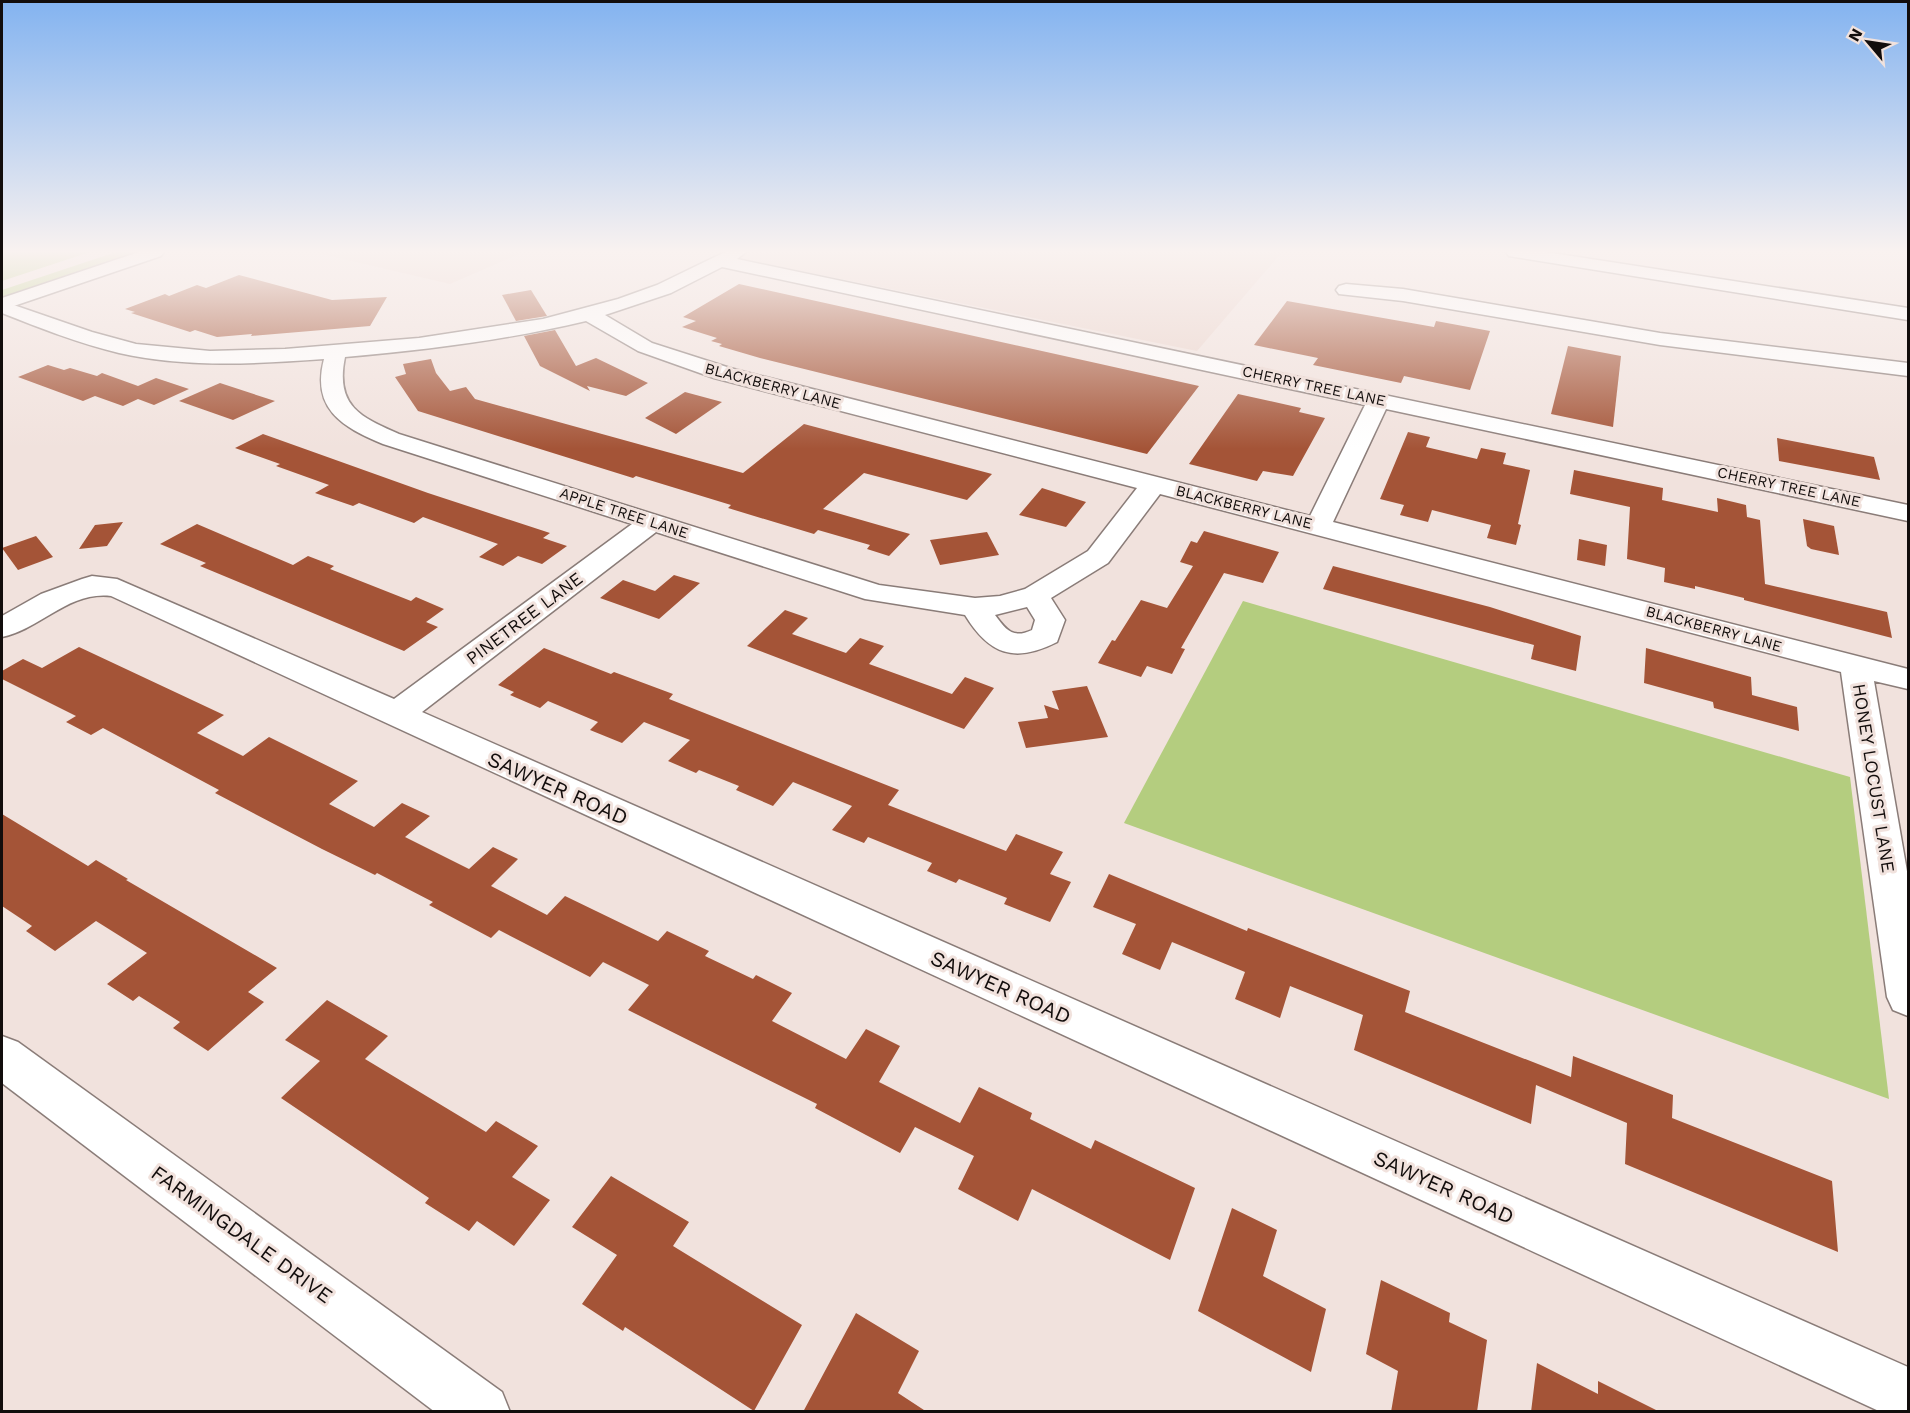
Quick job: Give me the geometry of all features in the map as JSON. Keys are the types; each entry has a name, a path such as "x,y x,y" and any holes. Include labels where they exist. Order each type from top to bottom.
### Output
{"street":[{"path":"38,318 117,346 156,354 242,357 336,352 465,339 571,318"},
{"name":"BLACKBERRY LANE","path":"595,318 645,347 696,366 1908,679"},
{"name":"CHERRY TREE LANE","path":"1008,318 1908,513"},
{"path":"1536,318 1660,339 1908,370"},
{"name":"APPLE TREE LANE","path":"336,352 330,376 334,398 347,416 365,428 391,439 875,593 975,607 1002,605 1035,596 1098,557 1154,484"},
{"path":"1318,526 1379,400"},
{"name":"PINETREE LANE","path":"396,715 652,522"},
{"name":"SAWYER ROAD","path":"2,628 51,600 92,585 117,588 1908,1395"},
{"path":"975,607 994,636 1012,644 1033,644 1046,635 1050,620 1035,596"},
{"name":"HONEY LOCUST LANE","path":"1856,666 1908,997"},
{"name":"FARMINGDALE DRIVE","path":"2,1057 482,1412"}],"shaded area":[{"path":"1033,318 1225,318 1197,351"}],"green space":[{"path":"1243,601 1850,777 1889,1099 1124,823"}],"building":[{"path":"146,318 375,318 370,326 251,336 252,334 217,337 195,330 190,332"},
{"path":"514,318 535,318 516,321"},
{"path":"686,318 892,318 1199,386 1147,454 719,346 722,344 711,341 717,338 682,327 696,321"},
{"path":"1274,318 1383,318 1434,327 1436,321 1490,331 1470,390 1404,376 1401,383 1313,365 1318,358 1254,345"},
{"path":"555,330 576,366 596,358 648,383 626,396 587,386 590,391 540,366 524,336"},
{"path":"1568,346 1621,356 1613,427 1551,414"},
{"path":"431,359 436,373 450,391 466,387 475,399 743,473 804,424 992,474 967,500 864,473 823,509 910,534 889,556 867,549 870,545 818,530 814,534 728,508 731,505 636,476 633,478 418,411 395,377 406,374 403,364"},
{"path":"48,365 64,370 70,368 97,376 102,373 138,386 156,378 189,389 154,405 138,399 123,406 95,396 83,401 18,377"},
{"path":"220,383 275,401 233,420 179,401"},
{"path":"685,392 722,402 676,434 645,418"},
{"path":"1238,394 1301,408 1299,412 1325,418 1293,476 1263,471 1257,481 1189,464"},
{"path":"1408,432 1430,437 1426,447 1477,459 1481,448 1506,453 1503,464 1530,470 1518,524 1521,525 1516,545 1487,538 1491,525 1432,510 1428,522 1400,515 1404,505 1380,499"},
{"path":"263,434 428,493 550,533 543,538 567,546 542,564 518,556 503,566 479,557 498,544 423,517 414,523 359,503 353,506 315,493 329,485 235,448"},
{"path":"1777,438 1874,457 1880,480 1779,461"},
{"path":"1574,470 1663,488 1662,500 1718,512 1717,498 1746,505 1747,517 1760,520 1765,584 1887,612 1892,638 1744,600 1744,598 1695,586 1695,589 1664,582 1665,568 1627,559 1630,507 1570,494"},
{"path":"1042,488 1086,502 1066,527 1019,515"},
{"path":"1803,519 1834,526 1839,555 1811,549 1807,546"},
{"path":"123,522 107,546 79,549 95,525"},
{"path":"197,524 293,565 308,556 334,566 330,569 411,601 416,597 444,609 426,622 438,627 404,651 200,566 206,563 160,544"},
{"path":"1204,531 1279,552 1263,583 1224,573 1181,648 1185,649 1172,674 1147,666 1141,677 1098,663 1141,600 1167,608 1193,566 1180,562 1191,541 1197,543"},
{"path":"987,532 999,555 940,565 930,540"},
{"path":"36,536 53,557 18,570 2,548"},
{"path":"1579,539 1607,545 1605,566 1577,560"},
{"path":"1333,566 1490,607 1581,636 1576,671 1531,659 1534,645 1323,589"},
{"path":"674,575 700,583 659,619 600,598 623,580 655,591"},
{"path":"785,610 808,618 792,634 846,653 860,638 884,646 869,664 952,694 965,677 994,688 964,729 747,646"},
{"path":"79,647 224,715 197,733 243,756 269,737 358,781 329,804 374,827 402,803 430,816 405,837 469,869 493,847 518,859 491,886 547,915 565,896 658,941 667,931 709,951 705,956 753,979 756,975 792,993 772,1021 846,1059 866,1029 900,1046 879,1082 960,1123 979,1087 1032,1113 1030,1119 1091,1149 1095,1140 1195,1188 1170,1260 1032,1189 1018,1221 958,1189 974,1156 915,1127 900,1153 815,1108 817,1104 628,1010 649,985 603,962 590,977 499,930 491,938 429,905 433,902 377,873 375,875 322,849 215,793 219,790 103,728 91,735 66,722 76,716 2,679 2,671 23,659 42,668"},
{"path":"544,648 611,674 614,672 673,694 669,699 899,790 888,805 1006,851 1016,834 1063,852 1050,874 1071,882 1050,922 1004,904 1007,898 959,879 956,883 927,871 932,863 868,837 864,843 832,830 852,806 793,782 773,806 736,790 739,786 699,770 696,773 668,761 690,740 644,722 622,743 590,730 598,722 548,701 540,708 510,695 514,692 498,685"},
{"path":"1646,648 1751,677 1752,695 1797,707 1799,731 1714,708 1713,702 1644,683"},
{"path":"1087,686 1108,737 1026,748 1018,722 1048,718 1044,705 1059,710 1052,691"},
{"path":"2,814 88,866 96,860 128,879 126,880 277,968 248,992 264,1002 208,1051 173,1028 180,1022 139,996 133,1001 107,984 147,953 96,921 55,951 26,931 32,926 2,906"},
{"path":"1109,874 1247,931 1248,928 1410,991 1405,1012 1571,1077 1573,1056 1673,1095 1672,1118 1832,1181 1838,1252 1625,1164 1627,1123 1536,1085 1531,1124 1354,1050 1363,1015 1290,986 1280,1018 1235,999 1245,972 1172,942 1160,970 1122,954 1136,924 1093,907"},
{"path":"327,1000 388,1036 365,1059 486,1132 496,1121 538,1146 512,1177 550,1200 514,1246 477,1221 469,1231 425,1203 429,1198 281,1098 320,1061 285,1040"},
{"path":"611,1176 689,1222 673,1246 802,1325 754,1411 625,1327 623,1331 582,1304 617,1255 572,1227"},
{"path":"1232,1208 1277,1230 1263,1276 1326,1309 1311,1372 1198,1311"},
{"path":"1381,1280 1450,1313 1449,1322 1487,1340 1477,1412 1391,1412 1398,1371 1366,1354"},
{"path":"856,1313 919,1351 898,1393 927,1412 803,1412"},
{"path":"1537,1363 1598,1394 1598,1381 1660,1412 1531,1412"}]}
